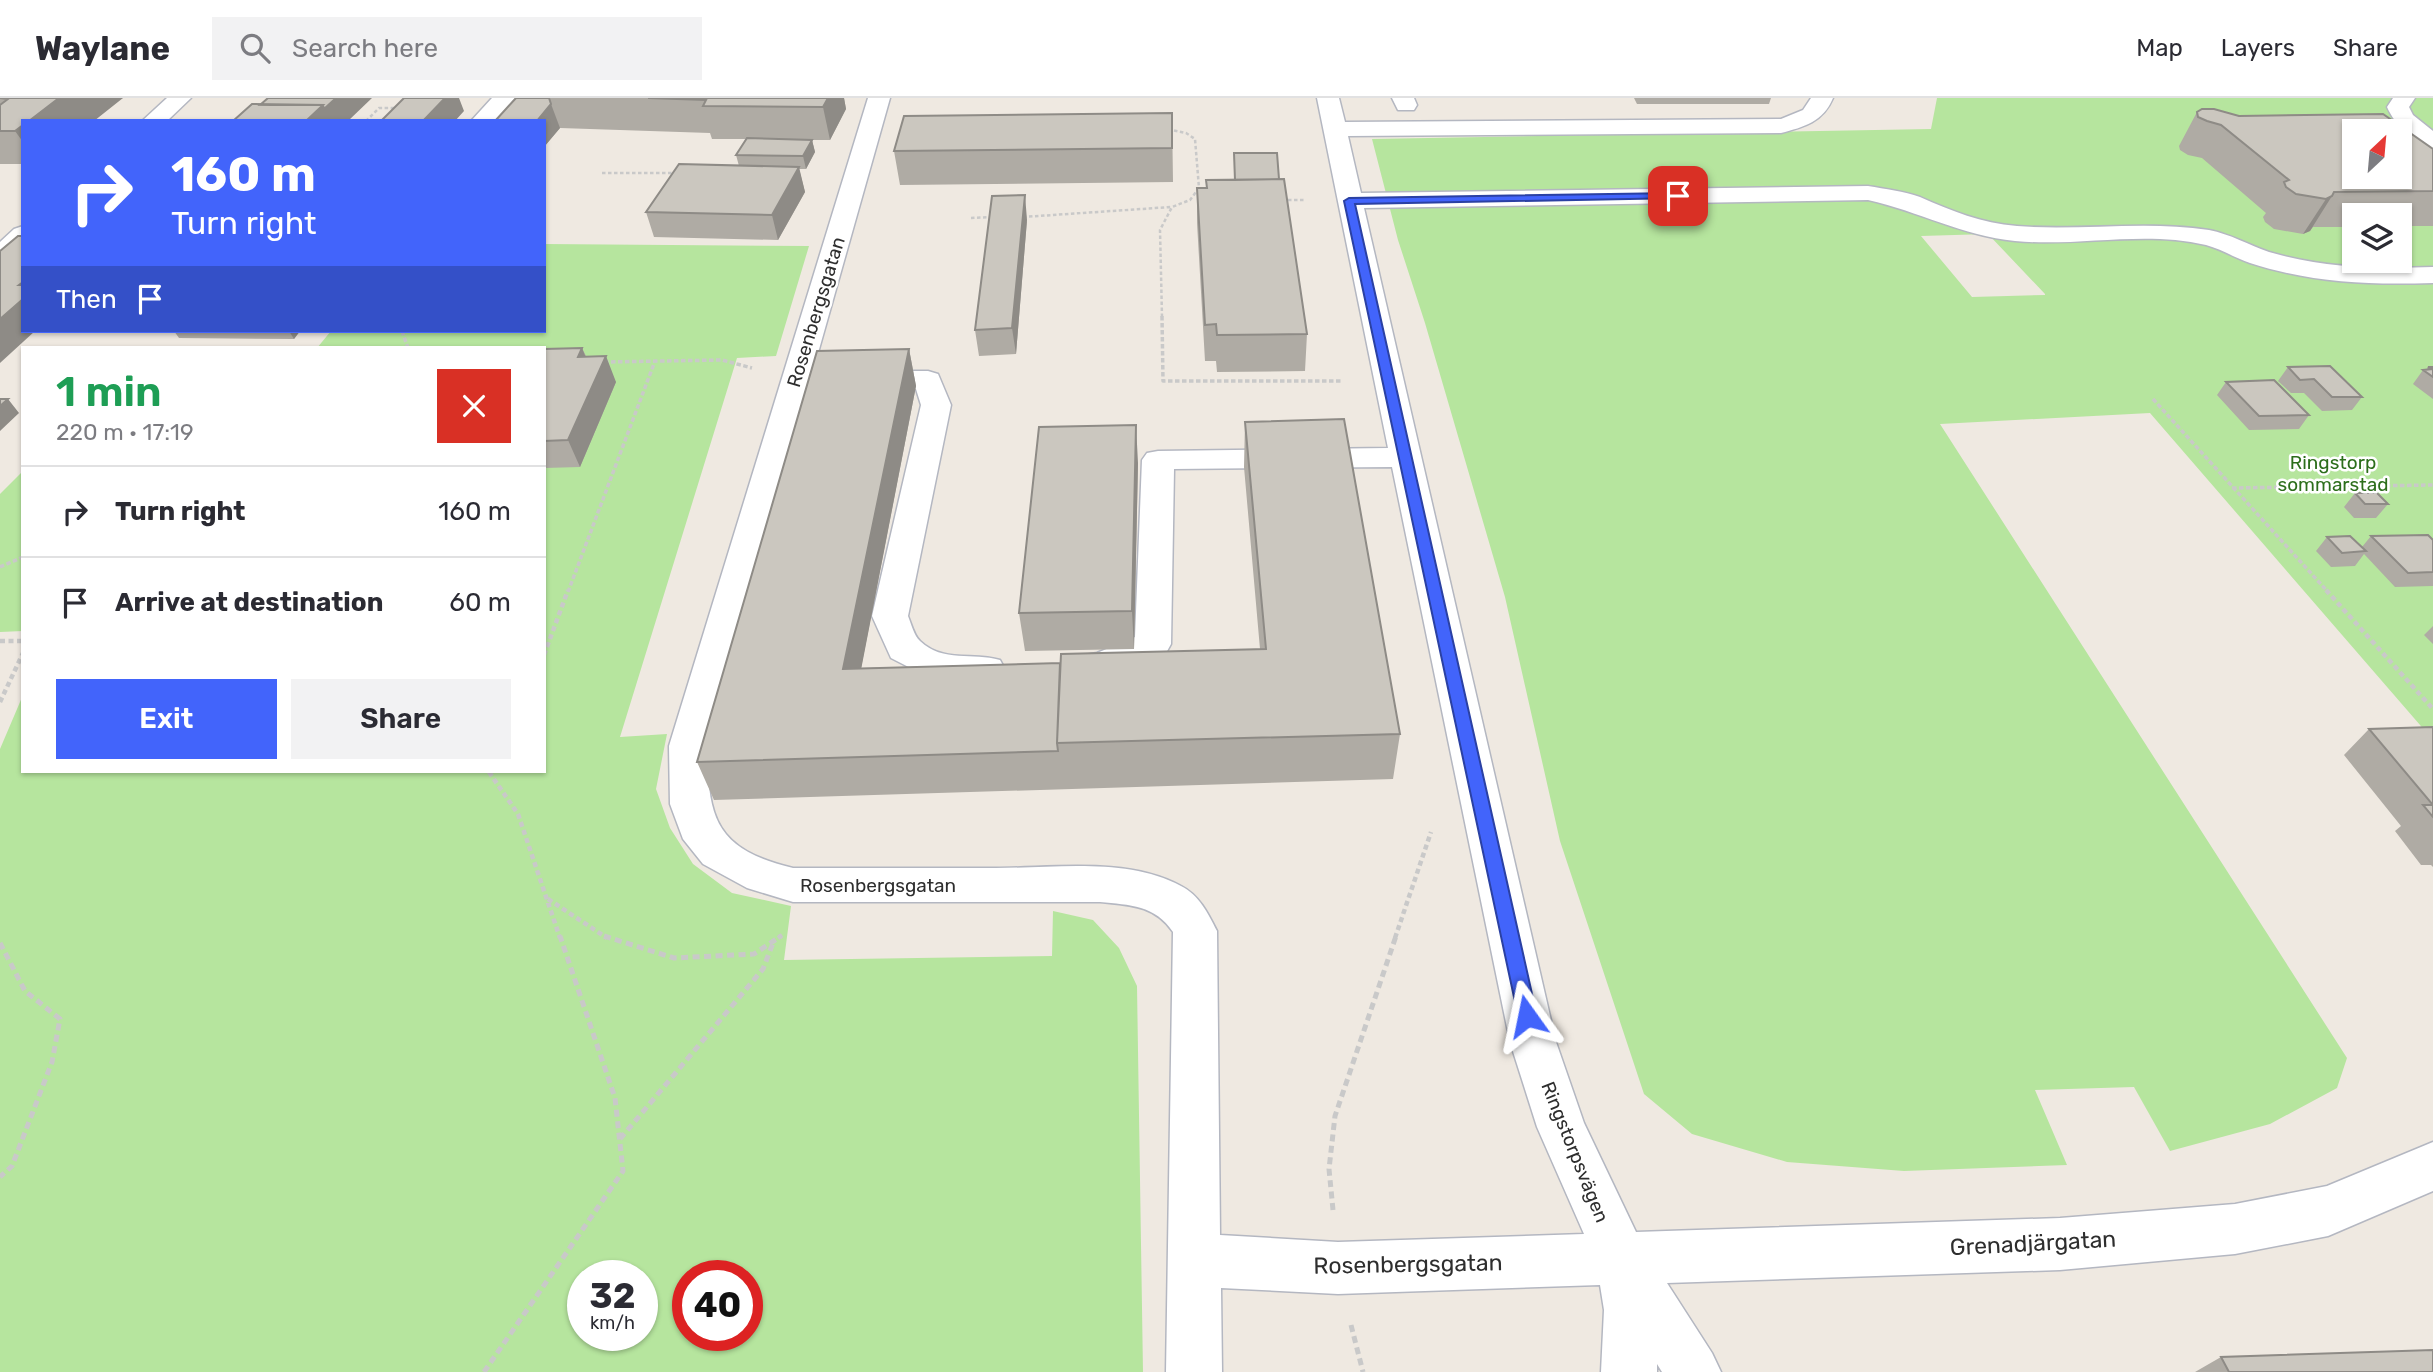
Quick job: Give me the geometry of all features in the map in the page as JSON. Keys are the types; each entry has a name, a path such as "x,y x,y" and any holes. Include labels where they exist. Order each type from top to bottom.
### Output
{"street":[{"path":"155,119 180,98"},
{"path":"484,119 504,98"},
{"name":"Rosenbergsgatan","path":"879,98 813,377 688,746 687,782 693,815 706,839 723,855 768,880 793,885 1100,885 1143,889 1177,904 1188,916 1195,931 1194,1372"},
{"path":"1337,109 1781,126 1805,120 1820,105 1822,98"},
{"path":"2404,98 2398,107 2403,118 2433,143"},
{"path":"1381,104 1404,101 1433,105"},
{"name":"Ringstorpsvägen","path":"1337,109 1388,457 1533,1042 1561,1127 1622,1260 1693,1372"},
{"path":"1349,201 1868,193 1910,202 1930,213 1992,231 2019,234 2156,232 2210,238 2259,257 2318,272 2369,277 2433,275"},
{"path":"813,377 928,380 936,405 890,616 904,649 945,670 1101,666 1153,644 1158,460 1388,457"},
{"name":"Grenadjärgatan","path":"1622,1260 1709,1254 2060,1244 2235,1228 2328,1211 2433,1166"},
{"name":"Rosenbergsgatan","path":"1194,1260 1338,1268 1622,1260"},
{"name":"Ringstorpsvägen","path":"1622,1260 1631,1310 1629,1372"}],"path":[{"path":"368,119 379,108 403,108"},
{"path":"1159,129 1173,129 1195,139 1199,188 1190,200"},
{"path":"601,173 684,173"},
{"path":"1021,217 1172,207 1190,200 1203,200"},
{"path":"1269,200 1309,200"},
{"path":"1172,207 1160,230 1163,381 1354,381 1388,457"},
{"path":"971,218 996,217"},
{"path":"592,363 722,360 745,368 813,377"},
{"path":"546,650 655,361"},
{"path":"2153,399 2433,709"},
{"path":"2231,488 2433,485"},
{"path":"0,567 21,558"},
{"path":"0,641 21,641"},
{"path":"0,702 21,657"},
{"path":"15,668 21,670"},
{"path":"484,1372 623,1171 615,1098 518,814 490,773"},
{"path":"1338,1268 1329,1170 1335,1116 1433,827"},
{"path":"547,898 610,940 674,958 754,954 791,930 823,885"},
{"path":"619,1140 763,969 774,941"},
{"path":"0,943 25,991 60,1019 52,1062 12,1166 0,1177"}],"green space":[{"name":"Ringstorp sommarstad","path":"1937,98 2433,98 2433,740 2150,413 1940,424 2347,1058 2337,1088 2270,1124 2170,1151 2134,1087 2035,1090 2067,1165 1904,1171 1787,1162 1692,1134 1644,1094 1560,841 1505,597 1398,240 1372,139 1931,129","holes":["1988,234 2045,294 2045,295 1972,297 1921,236"]},
{"path":"546,244 809,246 776,356 737,358 620,737 667,734 656,789 670,828 693,864 732,893 791,906 784,960 1052,956 1053,911 1093,920 1119,948 1137,986 1143,1372 0,1372 0,749 21,700 21,773 546,773 546,346 319,346 329,333 546,333"},
{"path":"21,473 21,631 0,632 0,494"}],"building":[{"path":"0,98 59,98 32,119 21,119 21,126 15,131 0,131 0,105 8,99"},
{"path":"268,98 336,98 324,109 323,105 260,105"},
{"path":"404,98 445,98 425,119 383,119"},
{"path":"516,98 549,98 551,104 539,119 497,119"},
{"path":"648,98 828,98 823,107 703,106 706,100"},
{"path":"252,104 323,105 308,119 235,119"},
{"path":"2202,109 2214,109 2239,116 2383,114 2390,119 2342,119 2342,189 2412,189 2412,134 2433,149 2433,191 2334,192 2326,199 2296,194 2286,187 2284,182 2289,180 2221,125 2198,117 2197,112"},
{"path":"1172,113 1172,148 894,151 904,116"},
{"path":"747,138 812,140 803,156 736,155"},
{"path":"1234,153 1277,153 1279,179 1235,180"},
{"path":"679,164 799,167 772,215 646,212"},
{"path":"1284,179 1307,334 1217,335 1216,324 1205,325 1197,188 1207,188 1206,180"},
{"path":"1025,195 1012,328 975,330 992,196"},
{"path":"21,236 21,301 0,319 0,251"},
{"path":"582,348 578,357 606,356 568,440 546,441 546,349"},
{"path":"909,349 843,669 1060,663 1058,751 697,762 817,351"},
{"path":"2330,366 2362,397 2332,397 2314,379 2300,380 2288,367"},
{"path":"2428,367 2433,367 2433,377 2423,370 2432,369"},
{"path":"2274,380 2309,415 2259,416 2226,382"},
{"path":"1344,419 1400,734 1057,743 1061,654 1266,649 1245,422"},
{"path":"1136,425 1132,611 1019,613 1039,427"},
{"path":"2355,493 2377,493 2388,504 2365,504"},
{"path":"2428,535 2433,540 2433,572 2408,573 2371,536"},
{"path":"2350,536 2366,551 2342,553 2327,537"},
{"path":"2433,727 2433,805 2369,729"},
{"path":"2423,805 2433,805 2433,817"},
{"path":"2433,1350 2433,1372 2229,1372 2221,1357"}],"route":[{"path":"1527,1016 1349,201 1678,196"}]}
